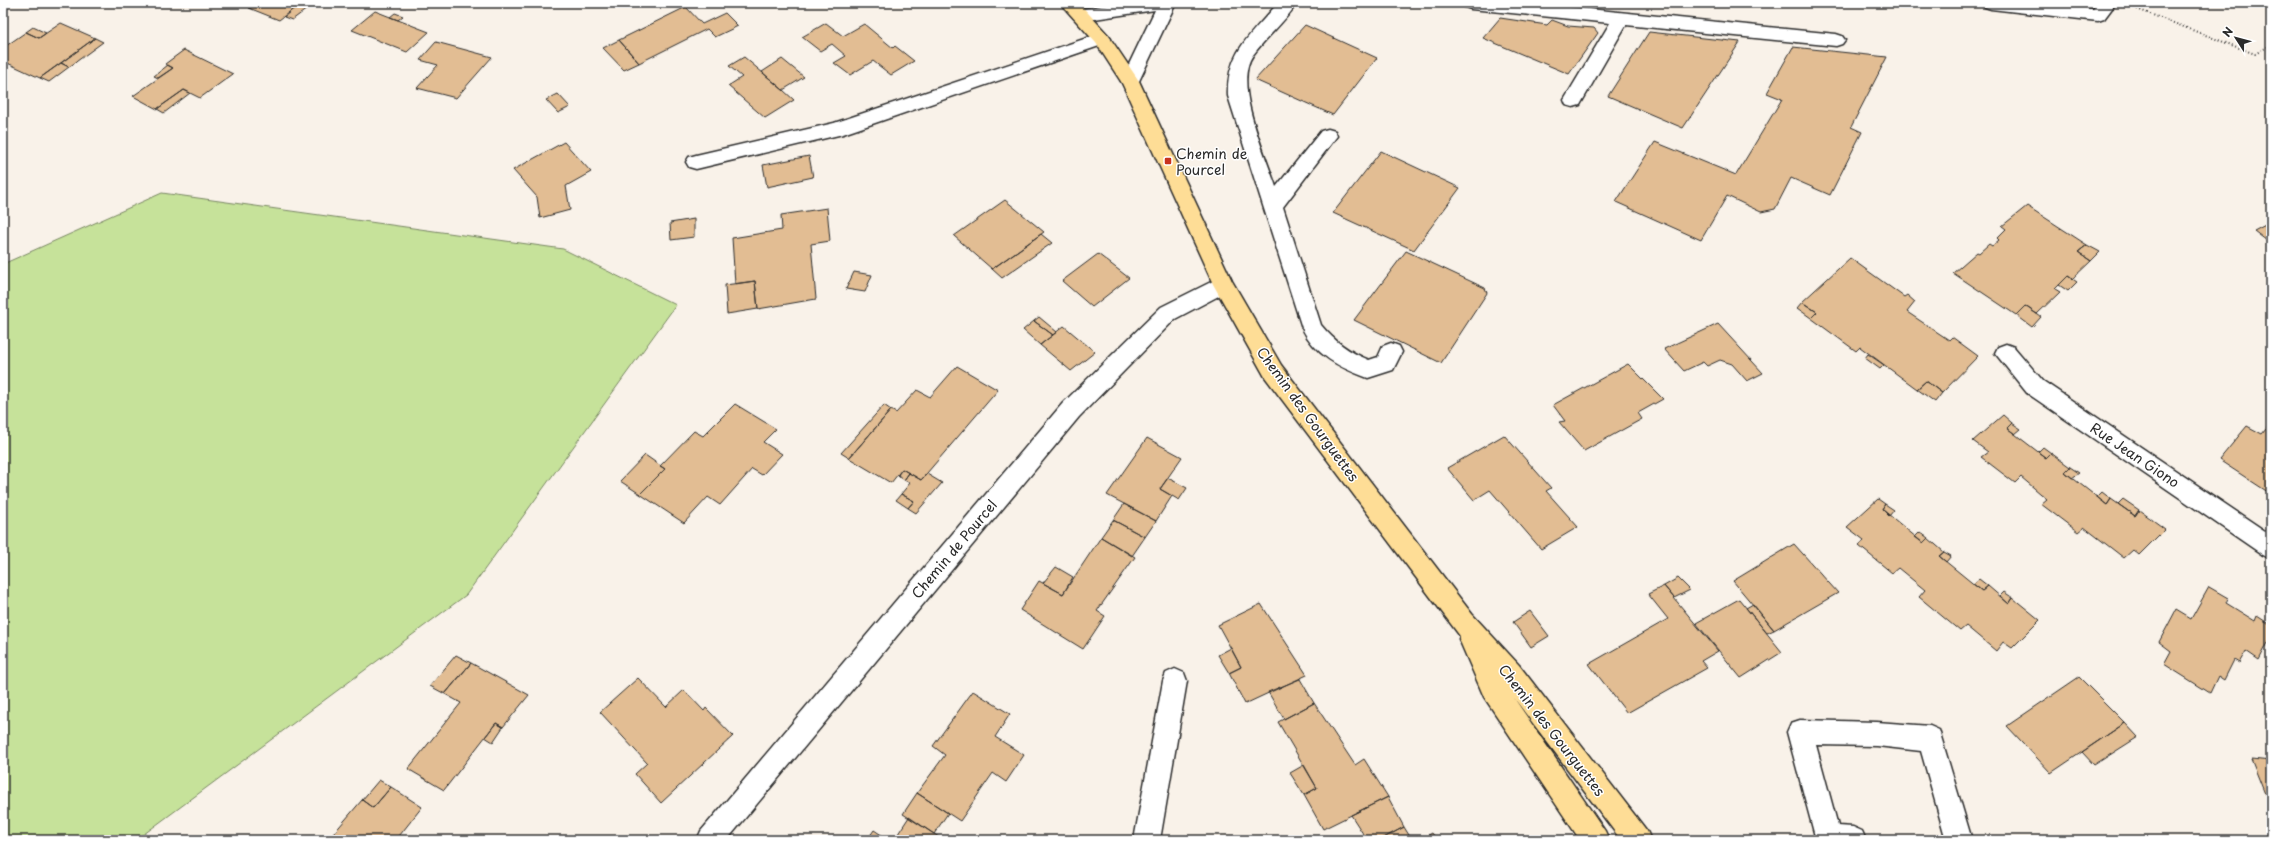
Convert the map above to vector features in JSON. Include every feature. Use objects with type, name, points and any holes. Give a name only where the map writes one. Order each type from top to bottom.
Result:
[{"type":"main road","name":"Chemin des Gourguettes","points":[[1075,9],[1102,39],[1130,81],[1223,284],[1273,371],[1463,622],[1510,673],[1638,840]]},
{"type":"main road","name":"Chemin des Gourguettes","points":[[1463,622],[1493,689],[1596,840]]},
{"type":"street","points":[[1075,9],[1160,3]]},
{"type":"street","points":[[1130,81],[1148,40],[1168,3]]},
{"type":"street","points":[[1288,3],[1244,54],[1236,78],[1237,96],[1312,328],[1326,347],[1345,360],[1368,369],[1384,364],[1391,352]]},
{"type":"street","points":[[1471,3],[1622,17],[1836,40]]},
{"type":"street","points":[[1991,3],[2103,9]]},
{"type":"street","points":[[1573,100],[1622,17]]},
{"type":"street","points":[[696,162],[836,129],[1102,39]]},
{"type":"street","points":[[1272,206],[1328,136]]},
{"type":"street","name":"Chemin de Pourcel","points":[[710,840],[1071,410],[1168,313],[1223,284]]},
{"type":"street","name":"Rue Jean Giono","points":[[2006,353],[2035,387],[2271,548]]},
{"type":"street","points":[[1147,840],[1175,681]]},
{"type":"street","points":[[1853,840],[1828,838],[1800,732],[1876,734],[1930,739],[1959,840]]},
{"type":"path","points":[[2103,9],[2140,8],[2255,54],[2271,45]]},
{"type":"green space","points":[[162,193],[563,249],[676,305],[466,595],[136,840],[3,840],[3,264]]},
{"type":"building","points":[[256,3],[301,3],[279,20],[249,8]]},
{"type":"building","points":[[301,3],[314,3],[307,9],[298,5]]},
{"type":"building","points":[[298,5],[307,9],[292,20],[284,17]]},
{"type":"building","points":[[686,7],[702,24],[725,13],[738,26],[715,37],[707,29],[639,63],[619,40]]},
{"type":"building","points":[[375,11],[429,32],[407,52],[352,30]]},
{"type":"building","points":[[395,13],[403,16],[398,20],[390,17]]},
{"type":"building","points":[[1500,18],[1547,25],[1552,20],[1568,26],[1594,28],[1598,33],[1569,74],[1483,38]]},
{"type":"building","points":[[61,23],[95,38],[40,78],[3,61],[3,48],[26,32],[39,38]]},
{"type":"building","points":[[826,23],[843,36],[864,24],[893,48],[895,46],[914,61],[891,75],[873,61],[850,75],[834,63],[846,56],[832,44],[820,51],[802,37]]},
{"type":"building","points":[[1305,25],[1377,58],[1333,115],[1255,80]]},
{"type":"building","points":[[33,27],[46,33],[39,38],[26,32]]},
{"type":"building","points":[[1649,32],[1740,42],[1683,128],[1608,96]]},
{"type":"building","points":[[95,38],[103,42],[69,67],[61,63]]},
{"type":"building","points":[[619,40],[639,63],[624,70],[603,48]]},
{"type":"building","points":[[436,42],[492,57],[456,98],[417,88],[438,65],[420,60]]},
{"type":"building","points":[[1793,47],[1887,57],[1851,127],[1862,132],[1830,195],[1791,178],[1775,209],[1761,212],[1727,196],[1701,240],[1616,202],[1655,142],[1736,175],[1782,99],[1767,93]]},
{"type":"building","points":[[184,50],[233,74],[200,98],[184,90],[157,109],[133,96],[173,68],[165,64]]},
{"type":"building","points":[[744,57],[794,100],[765,118],[728,86],[742,77],[729,66]]},
{"type":"building","points":[[782,59],[804,77],[783,90],[762,72]]},
{"type":"building","points":[[61,63],[69,67],[49,82],[40,78]]},
{"type":"building","points":[[168,65],[173,68],[158,78],[154,76]]},
{"type":"building","points":[[184,90],[190,93],[164,113],[157,109]]},
{"type":"building","points":[[558,94],[570,107],[558,113],[546,100]]},
{"type":"building","points":[[564,142],[591,172],[566,186],[570,210],[540,218],[537,197],[513,170]]},
{"type":"building","points":[[1381,151],[1460,188],[1414,250],[1333,213]]},
{"type":"building","points":[[809,156],[813,177],[767,187],[763,165]]},
{"type":"building","points":[[1005,200],[1044,232],[992,269],[954,236]]},
{"type":"building","points":[[2027,206],[2087,245],[2078,252],[2091,261],[2072,279],[2068,276],[2055,289],[2060,292],[2037,314],[2025,306],[2016,315],[1953,273],[1977,252],[1979,253],[1989,244],[1992,246],[1999,240],[1997,238],[2006,229],[2002,226]]},
{"type":"building","points":[[827,208],[830,241],[811,244],[816,299],[758,309],[755,281],[735,284],[732,238],[782,230],[781,215]]},
{"type":"building","points":[[694,219],[694,237],[671,240],[670,223]]},
{"type":"building","points":[[2271,222],[2271,244],[2254,231]]},
{"type":"building","points":[[1041,234],[1052,243],[1002,278],[992,269]]},
{"type":"building","points":[[2087,245],[2100,252],[2091,261],[2078,252]]},
{"type":"building","points":[[1406,251],[1485,288],[1487,293],[1441,363],[1354,320]]},
{"type":"building","points":[[1098,254],[1129,278],[1092,307],[1062,281]]},
{"type":"building","points":[[1850,258],[1904,297],[1907,295],[1915,302],[1907,312],[1949,340],[1952,337],[1978,356],[1942,393],[1926,381],[1917,389],[1860,347],[1856,351],[1811,318],[1817,312],[1802,302]]},
{"type":"building","points":[[854,272],[872,275],[865,292],[846,289]]},
{"type":"building","points":[[2068,276],[2077,282],[2068,291],[2059,285]]},
{"type":"building","points":[[755,281],[758,309],[727,314],[725,285]]},
{"type":"building","points":[[1802,302],[1817,312],[1811,318],[1797,308]]},
{"type":"building","points":[[2025,306],[2041,317],[2032,327],[2016,315]]},
{"type":"building","points":[[1039,317],[1057,332],[1053,335],[1034,321]]},
{"type":"building","points":[[1034,321],[1053,335],[1040,345],[1023,330]]},
{"type":"building","points":[[1718,324],[1763,373],[1747,381],[1732,364],[1720,360],[1707,366],[1703,362],[1684,371],[1664,349]]},
{"type":"building","points":[[1064,326],[1095,352],[1071,371],[1040,345]]},
{"type":"building","points":[[1868,354],[1884,365],[1880,369],[1865,358]]},
{"type":"building","points":[[1628,364],[1663,399],[1638,413],[1642,419],[1584,451],[1559,422],[1565,421],[1553,405]]},
{"type":"building","points":[[957,366],[998,390],[921,480],[902,469],[891,483],[849,458],[891,410],[896,413],[917,390],[930,397]]},
{"type":"building","points":[[1926,381],[1942,393],[1935,402],[1917,389]]},
{"type":"building","points":[[735,404],[776,429],[763,442],[782,454],[762,475],[752,469],[720,505],[708,497],[684,523],[640,494],[665,469],[660,466],[694,431],[703,436]]},
{"type":"building","points":[[884,405],[891,410],[849,458],[841,453]]},
{"type":"building","points":[[2003,415],[2012,423],[2007,428],[2046,458],[2051,453],[2070,467],[2065,472],[2107,505],[2111,499],[2135,516],[2139,510],[2165,529],[2139,555],[2133,550],[2124,558],[2084,527],[2078,532],[2041,504],[2047,499],[2021,477],[2015,483],[1981,457],[1988,452],[1973,441]]},
{"type":"building","points":[[2012,423],[2021,429],[2015,434],[2007,428]]},
{"type":"building","points":[[2271,423],[2271,494],[2219,460],[2247,426],[2262,434]]},
{"type":"building","points":[[1504,435],[1551,488],[1546,491],[1578,527],[1541,549],[1490,490],[1474,500],[1447,468]]},
{"type":"building","points":[[1147,438],[1182,457],[1160,489],[1172,496],[1156,521],[1107,495]]},
{"type":"building","points":[[2043,447],[2051,453],[2046,458],[2038,452]]},
{"type":"building","points":[[645,455],[665,469],[640,494],[620,481]]},
{"type":"building","points":[[2070,467],[2079,473],[2072,478],[2065,472]]},
{"type":"building","points":[[902,469],[909,473],[904,480],[898,475]]},
{"type":"building","points":[[909,473],[921,480],[927,474],[942,483],[916,513],[908,508],[914,501],[901,494],[910,483],[904,480]]},
{"type":"building","points":[[1168,478],[1187,488],[1179,500],[1160,489]]},
{"type":"building","points":[[2102,492],[2111,499],[2107,505],[2097,497]]},
{"type":"building","points":[[901,494],[914,501],[908,508],[896,500]]},
{"type":"building","points":[[1878,499],[1885,504],[1882,509],[1923,543],[1928,538],[1944,552],[1939,556],[1982,591],[1988,586],[2009,604],[2013,598],[2040,620],[2012,648],[2003,642],[1996,651],[1966,626],[1960,631],[1919,597],[1925,590],[1898,568],[1892,573],[1859,546],[1864,540],[1847,527]]},
{"type":"building","points":[[2123,499],[2139,510],[2135,516],[2118,504]]},
{"type":"building","points":[[1124,504],[1156,521],[1145,537],[1113,520]]},
{"type":"building","points":[[1885,504],[1894,510],[1889,516],[1882,509]]},
{"type":"building","points":[[1113,520],[1145,537],[1132,556],[1101,537]]},
{"type":"building","points":[[1920,532],[1928,538],[1923,543],[1915,537]]},
{"type":"building","points":[[1101,537],[1135,557],[1097,611],[1105,616],[1083,649],[1020,610],[1039,581],[1063,594]]},
{"type":"building","points":[[1794,544],[1838,593],[1774,630],[1733,581]]},
{"type":"building","points":[[1944,552],[1951,556],[1946,562],[1939,556]]},
{"type":"building","points":[[1056,567],[1073,577],[1063,594],[1043,583]]},
{"type":"building","points":[[1678,578],[1690,590],[1674,598],[1664,586]]},
{"type":"building","points":[[1979,579],[1988,586],[1982,591],[1973,584]]},
{"type":"building","points":[[1664,586],[1718,651],[1701,661],[1707,668],[1627,713],[1589,664],[1668,619],[1648,594]]},
{"type":"building","points":[[2209,587],[2228,598],[2226,603],[2255,621],[2257,616],[2271,625],[2271,637],[2259,660],[2246,651],[2239,663],[2234,660],[2224,680],[2218,676],[2210,693],[2164,664],[2171,651],[2159,642],[2176,610],[2191,619]]},
{"type":"building","points":[[2004,592],[2013,598],[2009,604],[2000,596]]},
{"type":"building","points":[[1739,599],[1782,652],[1741,678],[1696,623]]},
{"type":"building","points":[[1261,604],[1307,675],[1245,704],[1229,673],[1241,667],[1218,625]]},
{"type":"building","points":[[1753,604],[1774,630],[1767,633],[1746,608]]},
{"type":"building","points":[[1530,611],[1549,636],[1531,647],[1513,622]]},
{"type":"building","points":[[1231,648],[1241,667],[1229,673],[1218,655]]},
{"type":"building","points":[[456,655],[471,663],[445,694],[430,686]]},
{"type":"building","points":[[471,663],[529,695],[503,727],[496,723],[444,790],[408,769],[461,703],[445,694]]},
{"type":"building","points":[[2079,677],[2125,723],[2051,773],[2007,726]]},
{"type":"building","points":[[638,678],[666,707],[684,690],[704,711],[706,708],[733,736],[661,803],[635,774],[647,763],[600,712]]},
{"type":"building","points":[[1300,679],[1314,703],[1284,719],[1268,692]]},
{"type":"building","points":[[973,691],[1010,714],[995,737],[1024,755],[1006,782],[993,773],[960,821],[917,793],[945,755],[933,746]]},
{"type":"building","points":[[1314,703],[1355,765],[1364,759],[1388,797],[1323,829],[1304,795],[1317,788],[1278,722]]},
{"type":"building","points":[[496,723],[503,727],[493,742],[485,737]]},
{"type":"building","points":[[2125,723],[2138,737],[2094,765],[2082,752]]},
{"type":"building","points":[[2251,759],[2271,761],[2271,809]]},
{"type":"building","points":[[1304,765],[1317,788],[1304,795],[1290,773]]},
{"type":"building","points":[[379,780],[391,787],[373,808],[362,800]]},
{"type":"building","points":[[391,787],[422,807],[396,840],[328,840],[362,800],[373,808]]},
{"type":"building","points":[[917,793],[948,813],[934,834],[903,814]]},
{"type":"building","points":[[1388,797],[1404,827],[1380,840],[1367,840],[1351,815]]},
{"type":"building","points":[[909,817],[934,834],[944,840],[894,840]]},
{"type":"building","points":[[1404,827],[1412,840],[1380,840]]},
{"type":"building","points":[[874,830],[889,840],[867,840]]},
{"type":"building","points":[[1432,833],[1437,840],[1420,840]]},
{"type":"place","name":"Chemin de Pourcel","points":[[1168,161]]}]
